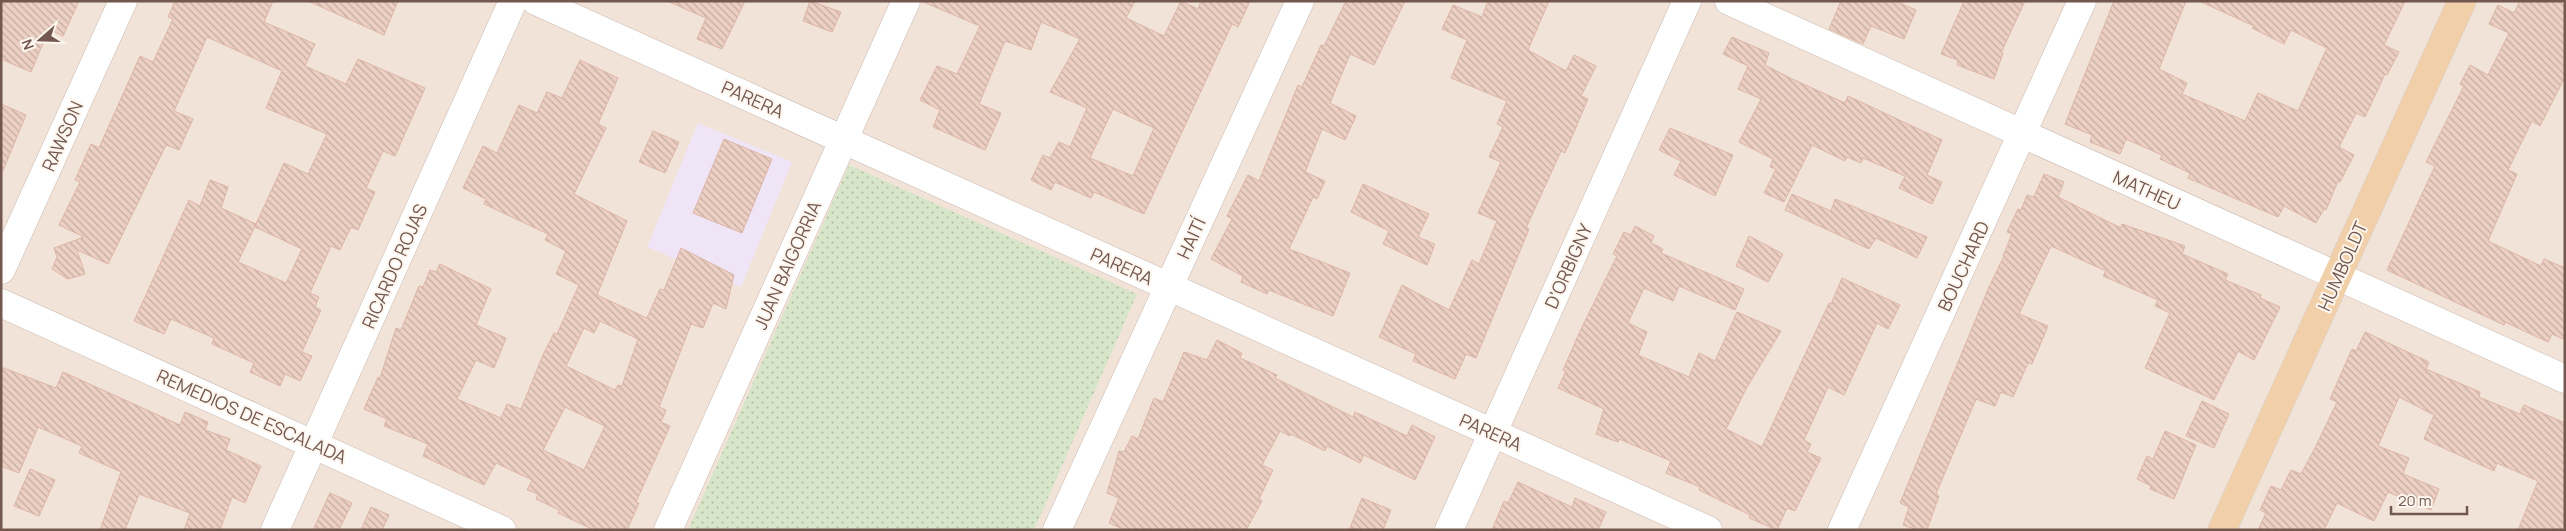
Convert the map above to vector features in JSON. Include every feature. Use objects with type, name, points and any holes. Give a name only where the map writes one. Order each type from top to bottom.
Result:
[{"type":"main road","name":"HUMBOLDT","points":[[2222,530],[2462,1]]},
{"type":"street","name":"RAWSON","points":[[1,270],[123,1]]},
{"type":"street","name":"RICARDO ROJAS","points":[[275,530],[514,1]]},
{"type":"street","name":"PARERA","points":[[536,1],[1708,530]]},
{"type":"street","name":"JUAN BAIGORRIA","points":[[668,530],[906,1]]},
{"type":"street","name":"HAITÍ","points":[[1057,530],[1300,1]]},
{"type":"street","name":"D'ORBIGNY","points":[[1449,530],[1687,1]]},
{"type":"street","name":"MATHEU","points":[[1729,1],[2565,379]]},
{"type":"street","name":"BOUCHARD","points":[[1842,530],[2082,1]]},
{"type":"street","name":"REMEDIOS DE ESCALADA","points":[[1,303],[502,530]]},
{"type":"shaded area","points":[[1,1],[2565,1],[2565,530],[1,530]]},
{"type":"shaded area","points":[[698,123],[792,162],[741,287],[647,247]]},
{"type":"green space","points":[[849,165],[1137,294],[1034,530],[688,530]]},
{"type":"building","points":[[1,1],[79,1],[63,36],[49,29],[31,72],[1,59]]},
{"type":"building","points":[[175,1],[273,1],[264,22],[315,44],[305,66],[346,84],[358,59],[425,88],[395,156],[383,151],[366,188],[375,192],[358,230],[351,227],[340,250],[331,246],[310,293],[319,297],[315,307],[321,310],[302,352],[312,356],[300,381],[285,374],[280,386],[250,372],[254,363],[212,344],[214,338],[171,319],[164,334],[134,321],[189,200],[200,206],[210,180],[228,187],[221,208],[256,224],[284,163],[308,174],[327,134],[266,108],[282,71],[207,37],[174,111],[193,119],[179,150],[166,145],[108,264],[77,250],[85,274],[68,279],[52,269],[57,257],[54,248],[84,237],[59,225],[80,182],[75,180],[91,144],[99,148],[140,56],[153,62],[173,19],[168,17]],"holes":[[[256,224],[255,227],[302,249],[286,283],[238,262]]]},
{"type":"building","points":[[308,1],[398,1],[384,35]]},
{"type":"building","points":[[667,1],[745,1],[722,49],[697,39],[706,18]]},
{"type":"building","points":[[810,1],[841,12],[832,32],[803,21]]},
{"type":"building","points":[[921,1],[1135,1],[1126,18],[1164,36],[1181,1],[1198,9],[1201,1],[1250,1],[1238,27],[1232,24],[1144,214],[1094,192],[1091,198],[1055,182],[1051,190],[1031,180],[1043,155],[1050,158],[1059,142],[1070,147],[1087,108],[1050,92],[1080,39],[1041,22],[1031,50],[1005,41],[979,104],[1001,113],[985,150],[933,127],[940,110],[920,100],[937,66],[957,74],[980,26]],"holes":[[[1113,109],[1154,128],[1133,176],[1090,158]]]},
{"type":"building","points":[[1346,1],[1405,1],[1374,65],[1350,54],[1330,103],[1356,116],[1345,140],[1322,129],[1305,172],[1325,181],[1317,199],[1313,197],[1289,249],[1350,273],[1333,316],[1269,290],[1267,294],[1241,282],[1243,276],[1211,259],[1232,219],[1227,216],[1248,175],[1259,181],[1298,85],[1302,87],[1321,45],[1324,46]]},
{"type":"building","points":[[1488,1],[1549,1],[1528,50],[1566,71],[1574,55],[1596,66],[1581,96],[1588,99],[1565,153],[1561,151],[1526,228],[1529,229],[1476,358],[1466,354],[1455,379],[1413,361],[1416,354],[1379,337],[1402,285],[1449,310],[1472,260],[1479,264],[1497,221],[1478,213],[1501,162],[1489,157],[1503,127],[1497,124],[1507,101],[1451,78],[1467,40],[1442,29],[1453,5],[1482,17]]},
{"type":"building","points":[[1841,1],[1895,1],[1916,10],[1904,39],[1871,26],[1863,44],[1829,29]]},
{"type":"building","points":[[1964,1],[2025,1],[2001,53],[2003,53],[1994,79],[1957,65],[1958,60],[1941,54]]},
{"type":"building","points":[[2114,1],[2186,1],[2159,69],[2187,83],[2182,94],[2245,121],[2258,93],[2298,111],[2327,48],[2291,30],[2284,44],[2252,28],[2254,26],[2199,1],[2405,1],[2384,45],[2399,52],[2387,75],[2385,74],[2365,117],[2356,113],[2339,147],[2354,155],[2340,182],[2338,181],[2326,210],[2324,209],[2316,223],[2284,206],[2278,217],[2188,178],[2190,173],[2160,159],[2162,155],[2126,139],[2120,154],[2090,142],[2092,135],[2065,124]]},
{"type":"building","points":[[2520,1],[2565,1],[2565,77],[2540,126],[2532,121],[2508,170],[2517,174],[2488,241],[2541,266],[2544,259],[2565,268],[2565,340],[2552,334],[2548,342],[2505,322],[2504,325],[2387,270],[2435,166],[2426,162],[2464,86],[2460,84],[2470,65],[2488,75],[2509,33],[2489,24],[2498,5],[2514,13]]},
{"type":"building","points":[[1732,37],[1769,53],[1765,65],[1788,77],[1845,103],[1848,96],[1942,140],[1927,175],[1942,182],[1932,204],[1899,188],[1905,176],[1863,158],[1861,163],[1847,157],[1845,161],[1812,145],[1784,202],[1764,193],[1776,169],[1770,167],[1773,159],[1739,142],[1761,99],[1738,89],[1748,66],[1723,54]]},
{"type":"building","points":[[580,60],[618,78],[598,124],[606,128],[574,194],[627,221],[597,295],[647,318],[660,289],[664,290],[681,248],[734,275],[726,309],[713,303],[703,328],[691,324],[659,407],[666,410],[661,422],[670,426],[636,502],[639,503],[627,530],[594,530],[558,513],[559,510],[536,499],[538,494],[527,490],[532,480],[496,463],[484,485],[423,456],[428,444],[384,426],[387,419],[364,409],[378,377],[380,378],[396,328],[401,330],[419,286],[423,287],[430,270],[436,272],[440,264],[491,289],[476,325],[506,338],[494,368],[476,360],[457,399],[501,418],[507,404],[521,409],[543,355],[554,333],[557,334],[579,285],[556,274],[566,251],[545,240],[548,234],[484,204],[486,199],[463,188],[483,146],[497,153],[519,105],[537,113],[547,92],[562,98]],"holes":[[[600,321],[638,339],[622,386],[618,385],[615,390],[566,366],[584,328],[594,333]],[[565,407],[605,426],[584,470],[543,450]]]},
{"type":"building","points":[[1,104],[26,115],[2,173],[1,173]]},
{"type":"building","points":[[1670,128],[1733,155],[1715,196],[1674,175],[1681,161],[1659,150]]},
{"type":"building","points":[[653,131],[679,142],[665,173],[639,162]]},
{"type":"building","points":[[724,139],[772,159],[742,233],[693,213]]},
{"type":"building","points":[[2044,174],[2064,182],[2058,197],[2121,228],[2122,224],[2185,246],[2182,254],[2228,274],[2225,280],[2261,295],[2260,298],[2280,307],[2254,360],[2238,351],[2214,400],[2145,368],[2170,313],[2155,306],[2158,300],[2103,276],[2106,271],[2051,246],[2019,314],[2048,326],[2032,364],[2028,363],[2013,397],[2001,392],[1995,406],[1976,399],[1936,494],[1939,496],[1927,530],[1917,530],[1903,525],[1909,507],[1900,503],[1989,287],[2004,256],[2012,234],[2007,232],[2018,209],[2021,210],[2027,195],[2034,197]]},
{"type":"building","points":[[1363,184],[1429,214],[1418,237],[1435,244],[1427,265],[1383,244],[1389,231],[1351,212]]},
{"type":"building","points":[[1792,194],[1831,211],[1835,199],[1927,237],[1917,258],[1876,238],[1869,249],[1785,210]]},
{"type":"building","points":[[1635,226],[1654,236],[1651,243],[1663,249],[1661,253],[1744,289],[1735,310],[1679,286],[1673,301],[1644,288],[1628,323],[1647,332],[1638,355],[1689,377],[1699,353],[1715,361],[1737,312],[1781,331],[1746,389],[1726,429],[1762,447],[1842,278],[1900,305],[1888,329],[1877,323],[1844,395],[1828,387],[1804,440],[1811,444],[1807,452],[1821,458],[1795,511],[1787,508],[1777,530],[1749,518],[1750,515],[1699,490],[1700,487],[1666,473],[1671,461],[1619,439],[1618,442],[1596,434],[1604,409],[1558,388],[1566,371],[1563,370],[1580,331],[1617,256],[1613,254],[1624,232],[1631,235]]},
{"type":"building","points":[[1749,236],[1783,254],[1768,282],[1736,266]]},
{"type":"building","points":[[2365,332],[2429,362],[2426,369],[2480,392],[2479,397],[2520,414],[2524,405],[2565,423],[2565,530],[2518,530],[2538,481],[2497,463],[2494,471],[2424,439],[2434,415],[2399,397],[2378,446],[2409,458],[2403,474],[2439,489],[2431,510],[2388,492],[2374,521],[2337,503],[2324,530],[2258,530],[2266,513],[2260,510],[2271,486],[2281,490],[2291,470],[2301,474],[2337,402],[2330,399],[2352,349],[2356,351]]},
{"type":"building","points":[[1217,340],[1242,353],[1240,358],[1277,375],[1275,378],[1353,417],[1355,412],[1407,436],[1412,425],[1435,437],[1415,480],[1364,455],[1360,463],[1327,446],[1325,451],[1291,434],[1290,436],[1280,431],[1262,465],[1273,470],[1259,499],[1262,501],[1246,530],[1125,530],[1109,523],[1119,498],[1107,493],[1119,451],[1124,452],[1132,436],[1138,439],[1154,398],[1163,402],[1184,352],[1207,360]]},
{"type":"building","points":[[1,367],[56,388],[63,372],[180,425],[185,412],[208,422],[205,430],[230,439],[226,450],[261,466],[245,503],[232,497],[220,530],[184,530],[190,513],[139,494],[125,530],[100,530],[121,472],[79,453],[82,446],[38,427],[19,473],[1,466]]},
{"type":"building","points":[[2202,401],[2229,414],[2214,448],[2186,436]]},
{"type":"building","points":[[2165,431],[2196,445],[2174,499],[2150,489],[2151,486],[2137,479],[2147,456],[2153,459]]},
{"type":"building","points":[[30,469],[55,480],[39,516],[14,506]]},
{"type":"building","points":[[1518,482],[1572,507],[1575,498],[1606,512],[1598,530],[1492,530],[1504,501],[1508,503]]},
{"type":"building","points":[[330,493],[352,503],[339,530],[313,530]]},
{"type":"building","points":[[1362,498],[1391,510],[1383,530],[1349,530]]},
{"type":"building","points":[[371,507],[389,515],[382,530],[361,530]]}]
